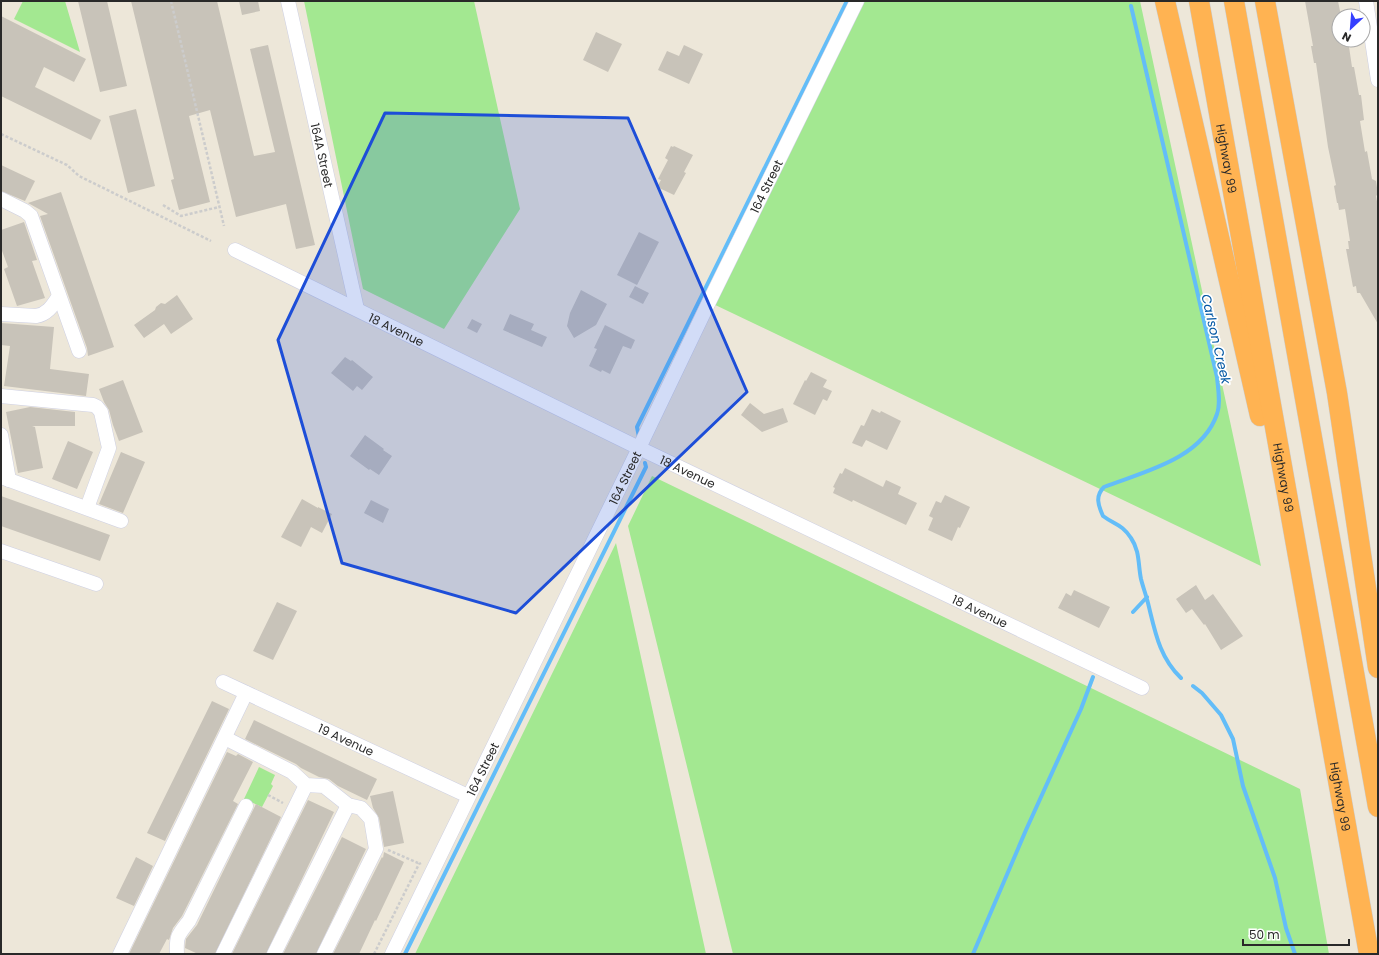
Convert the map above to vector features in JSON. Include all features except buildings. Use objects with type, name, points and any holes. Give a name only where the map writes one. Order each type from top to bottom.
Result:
[{"type":"highway","points":[[1165,1],[1317,667]]},
{"type":"highway","name":"Highway 99","points":[[1198,1],[1369,954]]},
{"type":"highway","points":[[1234,1],[1378,806]]},
{"type":"highway","points":[[1265,1],[1337,393],[1378,668]]},
{"type":"street","name":"164A Street","points":[[288,1],[356,309]]},
{"type":"street","name":"164 Street","points":[[392,954],[857,1]]},
{"type":"street","points":[[1366,1],[1378,80]]},
{"type":"street","points":[[1,200],[25,211],[31,216],[79,352]]},
{"type":"street","name":"18 Avenue","points":[[235,250],[639,448],[1142,688]]},
{"type":"street","points":[[1,314],[41,315],[49,310],[59,296]]},
{"type":"street","points":[[1,396],[92,405],[97,407],[101,412],[109,448],[87,508]]},
{"type":"street","points":[[1,435],[5,478],[121,521]]},
{"type":"street","points":[[1,551],[96,584]]},
{"type":"street","name":"19 Avenue","points":[[223,682],[468,796]]},
{"type":"street","points":[[120,954],[246,693]]},
{"type":"street","points":[[225,738],[292,772],[306,785],[324,786],[348,805],[360,808],[371,819],[376,849],[324,954]]},
{"type":"street","points":[[223,954],[306,785]]},
{"type":"street","points":[[274,954],[348,805]]},
{"type":"street","points":[[177,954],[176,940],[189,921],[246,806]]},
{"type":"path","points":[[171,1],[224,226]]},
{"type":"path","points":[[1,134],[67,165],[79,176],[211,241]]},
{"type":"path","points":[[163,205],[181,216],[219,207]]},
{"type":"path","points":[[376,849],[390,850],[418,864]]},
{"type":"highlighted area","points":[[385,113],[628,118],[747,392],[516,613],[342,563],[278,340]]},
{"type":"green space","points":[[23,1],[65,1],[80,52],[14,19]]},
{"type":"green space","points":[[304,1],[474,1],[520,209],[444,329],[363,289]]},
{"type":"green space","points":[[865,1],[1140,1],[1261,566],[709,302]]},
{"type":"green space","points":[[652,476],[1300,789],[1329,954],[733,954],[628,526]]},
{"type":"green space","points":[[616,543],[706,954],[415,954]]},
{"type":"green space","points":[[259,767],[275,775],[271,784],[273,786],[262,807],[244,799]]},
{"type":"waterway","points":[[639,437],[637,427],[847,1]]},
{"type":"waterway","name":"Carlson Creek","points":[[1131,6],[1217,377],[1219,405],[1217,414],[1209,429],[1198,442],[1185,453],[1170,462],[1104,487],[1099,494],[1098,501],[1103,516],[1125,530],[1134,543],[1141,579],[1159,643],[1168,661],[1181,678]]},
{"type":"waterway","points":[[405,954],[646,467],[645,463]]},
{"type":"waterway","points":[[1133,612],[1147,597]]},
{"type":"waterway","points":[[973,954],[1026,830],[1081,709],[1093,677]]},
{"type":"waterway","points":[[1193,686],[1202,693],[1221,715],[1233,739],[1243,786],[1275,878],[1286,928],[1295,954]]}]
